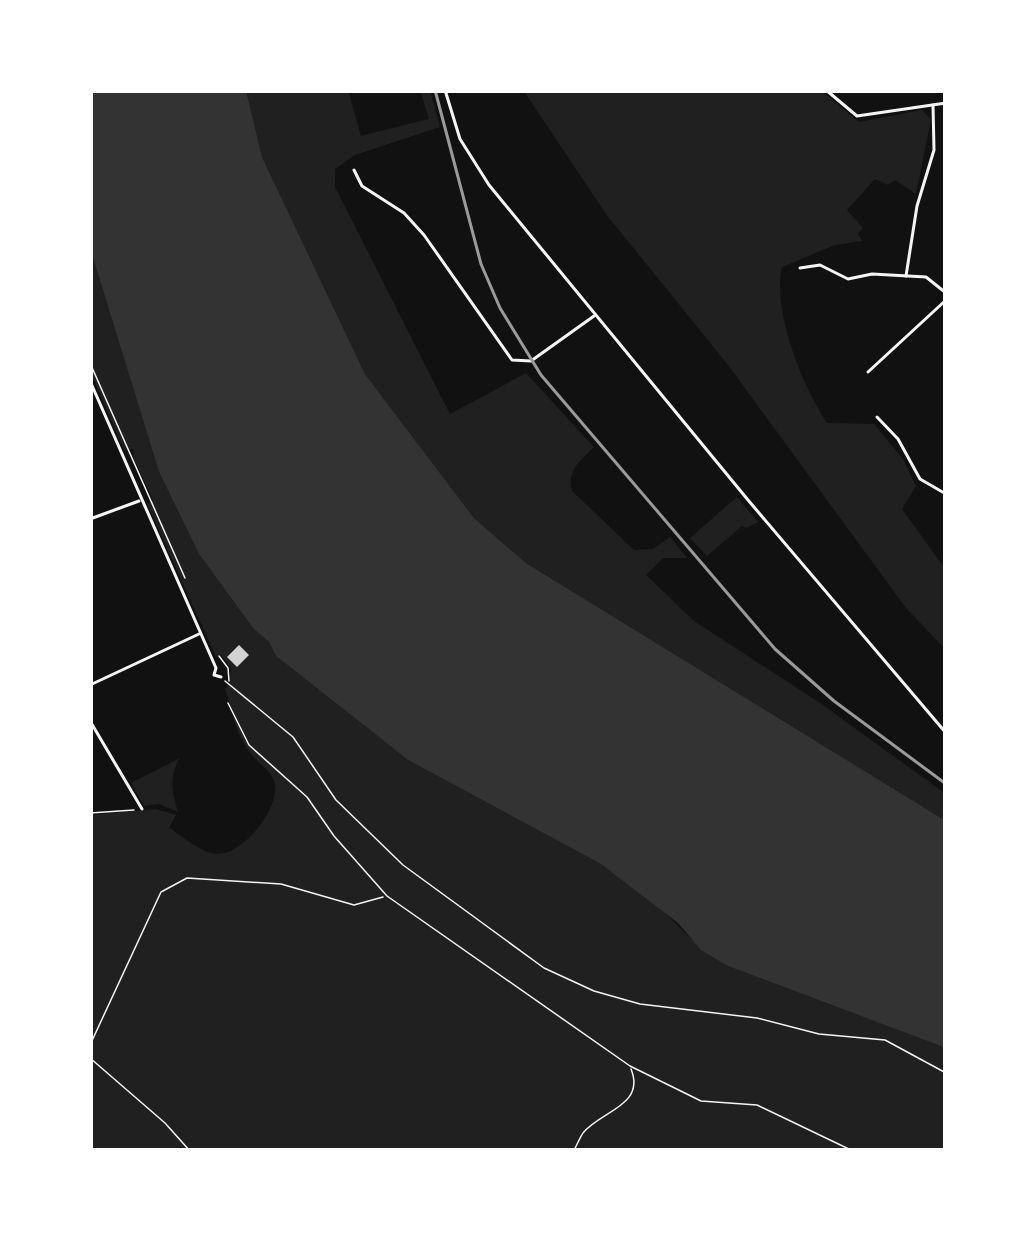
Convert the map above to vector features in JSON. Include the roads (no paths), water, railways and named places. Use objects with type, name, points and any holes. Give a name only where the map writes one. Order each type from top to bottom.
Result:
[{"type":"street","points":[[445,90],[460,139],[481,174],[946,733]]},
{"type":"street","points":[[826,90],[857,116],[946,103]]},
{"type":"street","points":[[905,276],[917,206],[934,150],[933,105]]},
{"type":"street","points":[[934,150],[946,154]]},
{"type":"street","points":[[354,170],[362,186],[404,213],[424,235],[512,360],[531,361],[596,315]]},
{"type":"street","points":[[800,268],[820,265],[848,278],[872,274],[930,278],[946,297],[868,372]]},
{"type":"street","points":[[90,380],[216,668]]},
{"type":"street","points":[[878,417],[898,439],[920,479],[946,494]]},
{"type":"street","points":[[90,520],[142,500]]},
{"type":"street","points":[[90,685],[201,633]]},
{"type":"street","points":[[90,721],[142,809]]},
{"type":"railway","points":[[435,90],[481,264],[500,308],[541,375],[775,649],[834,701],[946,784]]}]
